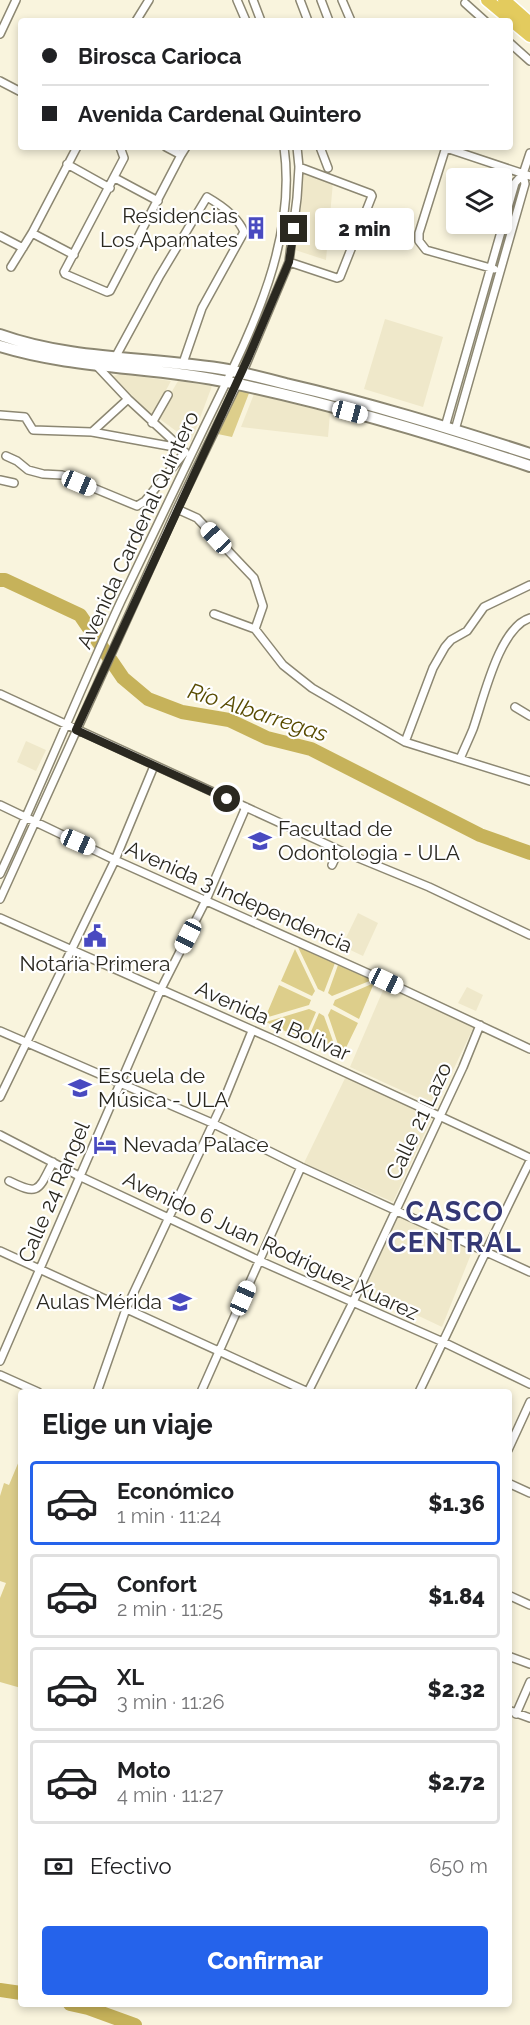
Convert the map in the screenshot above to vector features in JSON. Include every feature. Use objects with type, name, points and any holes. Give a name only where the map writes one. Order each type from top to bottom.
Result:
[{"type":"highway","points":[[487,0],[508,18]]},
{"type":"highway","points":[[504,0],[517,6],[530,23]]},
{"type":"highway","points":[[513,22],[530,36]]},
{"type":"street","points":[[0,34],[16,0]]},
{"type":"street","points":[[138,18],[149,0]]},
{"type":"street","points":[[237,0],[245,18]]},
{"type":"street","points":[[253,0],[260,18]]},
{"type":"street","points":[[300,0],[307,18]]},
{"type":"street","points":[[321,0],[328,18]]},
{"type":"street","points":[[342,0],[350,18]]},
{"type":"street","points":[[465,3],[481,18]]},
{"type":"street","points":[[513,46],[530,61]]},
{"type":"street","points":[[0,81],[18,90]]},
{"type":"street","points":[[11,267],[32,233],[75,150]]},
{"type":"street","points":[[121,150],[124,158],[115,178],[64,272],[107,292],[110,291],[184,150]]},
{"type":"street","points":[[172,150],[181,155]]},
{"type":"street","name":"Avenida Cardenal Quintero","points":[[0,874],[79,692],[154,531],[185,452],[234,377],[276,261],[286,197],[284,150]]},
{"type":"street","name":"Avenida Cardenal Quintero","points":[[0,899],[166,535],[234,377],[289,262],[299,166],[297,150]]},
{"type":"street","points":[[321,150],[328,168]]},
{"type":"street","points":[[445,150],[419,233],[419,241],[426,250],[500,271]]},
{"type":"street","points":[[452,150],[526,175]]},
{"type":"street","points":[[450,428],[500,271],[525,184],[530,153]]},
{"type":"street","points":[[68,164],[110,188]]},
{"type":"street","points":[[289,262],[337,278],[340,277],[372,196],[299,166]]},
{"type":"street","points":[[450,428],[490,268],[515,183],[526,175]]},
{"type":"street","points":[[115,178],[158,201]]},
{"type":"street","points":[[116,357],[206,197],[227,211],[244,232],[202,308],[183,363]]},
{"type":"street","points":[[32,233],[74,255]]},
{"type":"street","points":[[0,236],[23,248]]},
{"type":"street","points":[[0,335],[21,343],[69,352],[183,363],[435,435],[530,466]]},
{"type":"street","points":[[0,345],[24,353],[96,364],[234,377],[356,400],[530,454]]},
{"type":"street","points":[[96,364],[152,423],[185,452]]},
{"type":"street","points":[[152,423],[168,395]]},
{"type":"street","points":[[92,432],[128,399]]},
{"type":"street","points":[[0,415],[26,417],[33,430],[92,432],[185,452]]},
{"type":"street","points":[[6,456],[28,470],[42,474],[62,475],[138,506],[145,501],[185,452]]},
{"type":"street","points":[[0,480],[14,483]]},
{"type":"street","points":[[177,509],[197,518],[254,578],[263,606],[255,629]]},
{"type":"street","points":[[405,742],[433,668],[445,647],[451,640],[467,631],[484,607],[530,585]]},
{"type":"street","points":[[214,614],[255,629],[284,665],[312,688],[405,742],[530,781]]},
{"type":"street","points":[[460,759],[498,659],[513,629],[521,621],[530,618]]},
{"type":"street","points":[[0,694],[339,850],[429,887],[530,935]]},
{"type":"street","points":[[516,707],[530,716]]},
{"type":"street","points":[[0,1097],[114,860],[154,766]]},
{"type":"street","name":"Avenida 3 Independencia","points":[[0,805],[114,860],[530,1049]]},
{"type":"street","name":"Calle 24 Rangel","points":[[0,1361],[161,989],[206,900],[246,807]]},
{"type":"street","points":[[332,865],[339,850]]},
{"type":"street","name":"Avenida 4 Bolivar","points":[[0,918],[439,1115],[530,1160]]},
{"type":"street","name":"Calle 21 Lazo","points":[[310,1389],[353,1302],[480,1025]]},
{"type":"street","points":[[0,1031],[212,1123],[301,1167],[530,1272]]},
{"type":"street","points":[[98,1389],[126,1309],[224,1100],[252,1031]]},
{"type":"street","name":"Avenido 6 Juan Rodriguez Xuarez","points":[[0,1135],[80,1176],[260,1261],[443,1342],[530,1384]]},
{"type":"street","points":[[420,1389],[530,1160]]},
{"type":"street","points":[[9,1181],[33,1190],[39,1186],[53,1162]]},
{"type":"street","points":[[202,1389],[301,1167]]},
{"type":"street","points":[[0,1251],[301,1389]]},
{"type":"street","points":[[0,1375],[31,1389]]},
{"type":"street","points":[[512,1441],[530,1402]]},
{"type":"street","points":[[512,1485],[530,1492]]},
{"type":"street","points":[[512,1597],[530,1605]]},
{"type":"street","points":[[512,1657],[530,1664]]},
{"type":"street","points":[[516,1714],[530,1682]]},
{"type":"street","points":[[512,1712],[530,1718]]},
{"type":"shaded area","points":[[298,173],[333,182],[326,260],[292,249]]},
{"type":"shaded area","points":[[385,319],[443,337],[423,407],[364,389]]},
{"type":"shaded area","points":[[123,374],[171,381],[152,416],[113,376]]},
{"type":"shaded area","points":[[178,381],[212,386],[191,442],[157,417]]},
{"type":"shaded area","points":[[237,385],[251,388],[232,437],[213,433]]},
{"type":"shaded area","points":[[254,394],[330,413],[328,437],[241,427]]},
{"type":"shaded area","points":[[26,741],[46,750],[36,771],[17,762]]},
{"type":"shaded area","points":[[358,913],[378,923],[363,956],[342,946]]},
{"type":"shaded area","points":[[298,947],[335,963],[324,992],[318,989]]},
{"type":"shaded area","points":[[295,949],[315,991],[312,996],[281,981]]},
{"type":"shaded area","points":[[338,965],[372,980],[332,996],[328,993]]},
{"type":"shaded area","points":[[387,981],[476,1022],[436,1106],[350,1067]]},
{"type":"shaded area","points":[[374,983],[359,1019],[333,1005],[335,1000]]},
{"type":"shaded area","points":[[279,985],[311,1000],[309,1005],[265,1018]]},
{"type":"shaded area","points":[[467,987],[483,995],[476,1011],[458,1003]]},
{"type":"shaded area","points":[[309,1009],[316,1012],[304,1040],[266,1022]]},
{"type":"shaded area","points":[[331,1009],[358,1023],[342,1056],[328,1015]]},
{"type":"shaded area","points":[[319,1013],[324,1016],[338,1055],[307,1041]]},
{"type":"shaded area","points":[[349,1070],[436,1109],[393,1202],[304,1163]]},
{"type":"shaded area","points":[[399,1214],[473,1249],[442,1327],[364,1290]]},
{"type":"shaded area","points":[[18,1463],[18,1687],[0,1682],[0,1598],[6,1583],[0,1581],[0,1496],[4,1483],[9,1485]]},
{"type":"waterway","name":"Río Albarregas","points":[[0,580],[5,580],[80,615],[123,678],[148,699],[182,712],[229,720],[267,738],[311,749],[480,835],[530,853]]},
{"type":"waterway","points":[[0,1990],[18,1993]]},
{"type":"waterway","points":[[84,2007],[135,2025]]},
{"type":"place","name":"Residencias Los Apamates","points":[[256,228]]},
{"type":"place","name":"Facultad de Odontologia - ULA","points":[[260,841]]},
{"type":"place","name":"Notaria Primera","points":[[95,936]]},
{"type":"place","name":"Escuela de Música - ULA","points":[[80,1088]]},
{"type":"place","name":"Nevada Palace","points":[[105,1145]]},
{"type":"place","name":"Aulas Mérida","points":[[180,1302]]},
{"type":"district","name":"CASCO CENTRAL","points":[[455,1228]]},
{"type":"route","points":[[227,799],[76,730],[249,356],[289,262],[294,229]]}]
